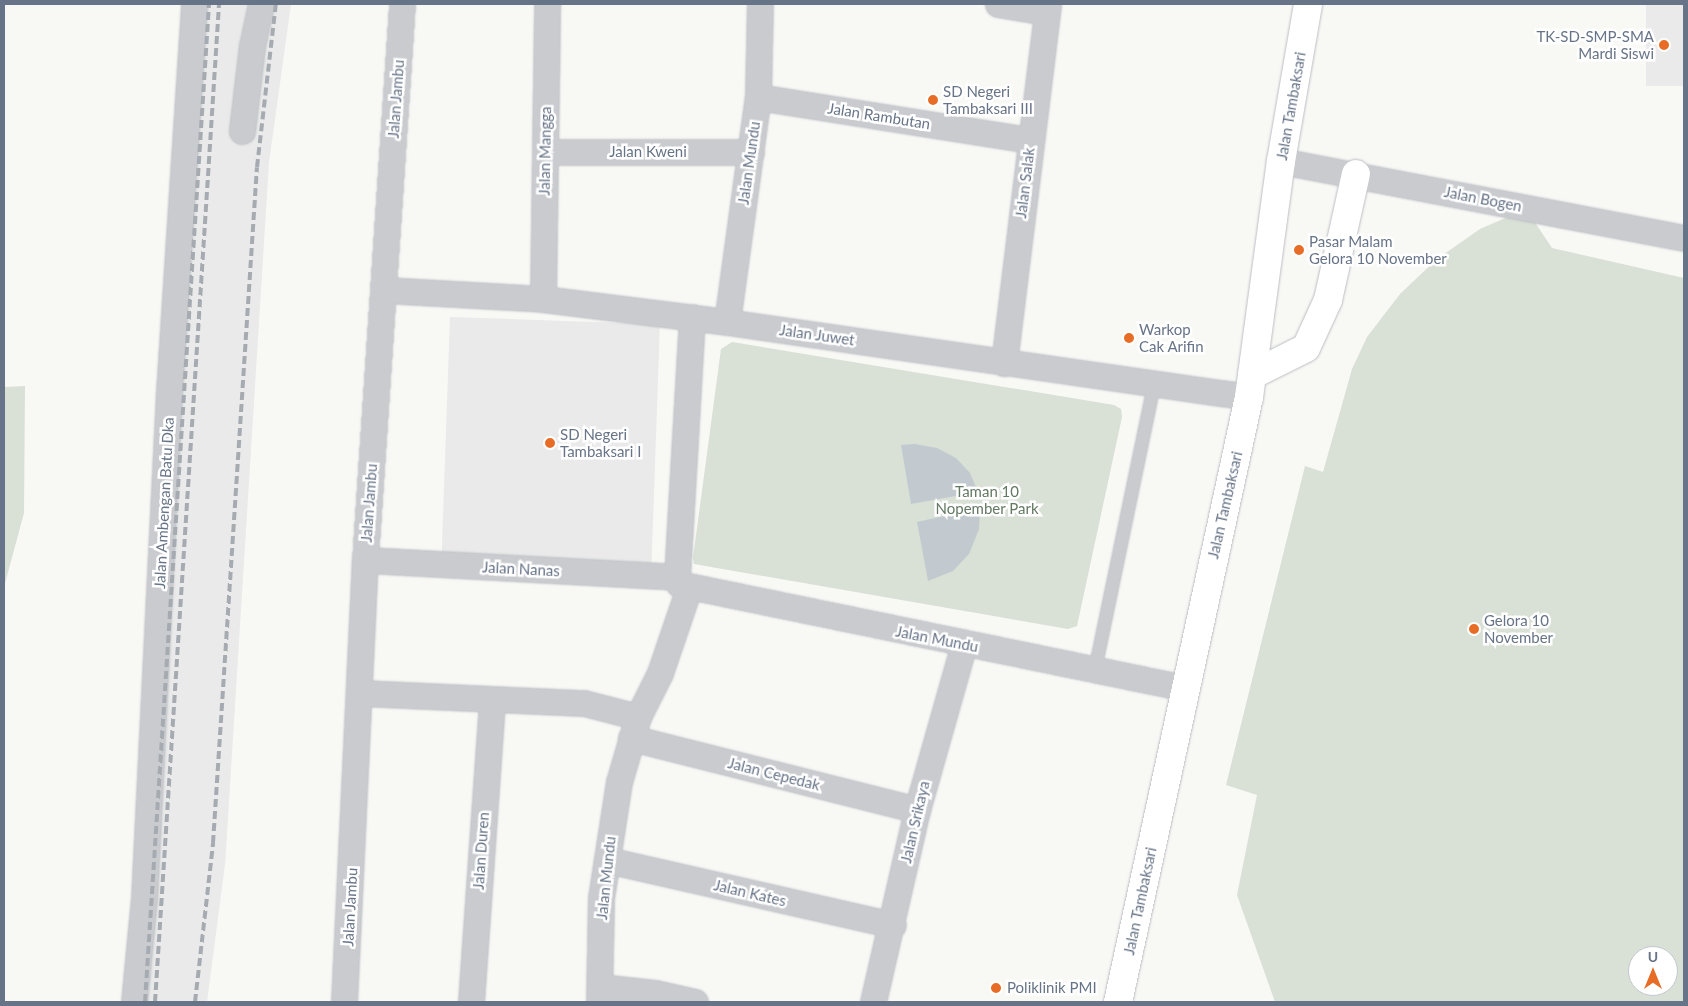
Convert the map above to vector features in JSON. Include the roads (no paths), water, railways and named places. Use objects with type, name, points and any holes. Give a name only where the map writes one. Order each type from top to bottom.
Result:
[{"type":"main road","name":"Jalan Tambaksari","points":[[1118,1002],[1250,386],[1281,161],[1308,4]]},
{"type":"main road","points":[[1250,386],[1306,348],[1328,300],[1356,174]]},
{"type":"street","name":"Jalan Ambengan Batu Dka","points":[[134,1002],[144,899],[169,392],[194,4]]},
{"type":"street","points":[[242,131],[252,46],[261,4]]},
{"type":"street","name":"Jalan Jambu","points":[[344,1002],[361,693],[365,560],[402,4]]},
{"type":"street","name":"Jalan Mangga","points":[[543,299],[547,4]]},
{"type":"street","name":"Jalan Mundu","points":[[727,322],[758,97],[760,4]]},
{"type":"street","points":[[998,4],[1047,8]]},
{"type":"street","name":"Jalan Salak","points":[[1004,363],[1047,8]]},
{"type":"street","name":"Jalan Rambutan","points":[[758,97],[1030,140]]},
{"type":"street","name":"Jalan Kweni","points":[[545,152],[751,152]]},
{"type":"street","name":"Jalan Bogen","points":[[1281,161],[1684,238]]},
{"type":"street","points":[[1660,233],[1684,222]]},
{"type":"street","name":"Jalan Juwet","points":[[384,290],[543,299],[692,317],[1154,386],[1250,386]]},
{"type":"street","name":"Jalan Mundu","points":[[599,995],[601,898],[619,782],[634,728],[660,673],[683,583],[692,317]]},
{"type":"street","name":"Jalan Nanas","points":[[365,560],[683,583]]},
{"type":"street","name":"Jalan Mundu","points":[[683,583],[964,644],[1185,688]]},
{"type":"street","name":"Jalan Srikaya","points":[[872,1002],[892,925],[917,810],[964,644]]},
{"type":"street","name":"Jalan Cepedak","points":[[361,693],[584,703],[634,728],[917,810]]},
{"type":"street","name":"Jalan Duren","points":[[472,1002],[492,700]]},
{"type":"street","name":"Jalan Kates","points":[[607,860],[892,925]]},
{"type":"street","points":[[599,995],[655,993],[695,1002]]},
{"type":"lane","points":[[1096,670],[1154,386]]},
{"type":"railway","points":[[145,1002],[209,4]]},
{"type":"railway","points":[[155,1002],[219,4]]},
{"type":"railway","points":[[195,1002],[213,843],[257,167],[276,4]]},
{"type":"place","name":"TK-SD-SMP-SMA Mardi Siswi","points":[[1664,45]]},
{"type":"place","name":"SD Negeri Tambaksari III","points":[[933,100]]},
{"type":"place","name":"Pasar Malam Gelora 10 November","points":[[1299,250]]},
{"type":"place","name":"Warkop Cak Arifin","points":[[1129,338]]},
{"type":"place","name":"SD Negeri Tambaksari I","points":[[550,443]]},
{"type":"place","name":"Gelora 10 November","points":[[1474,629]]},
{"type":"place","name":"Poliklinik PMI","points":[[996,988]]},
{"type":"park label","name":"Taman 10 Nopember Park","points":[[987,500]]}]
